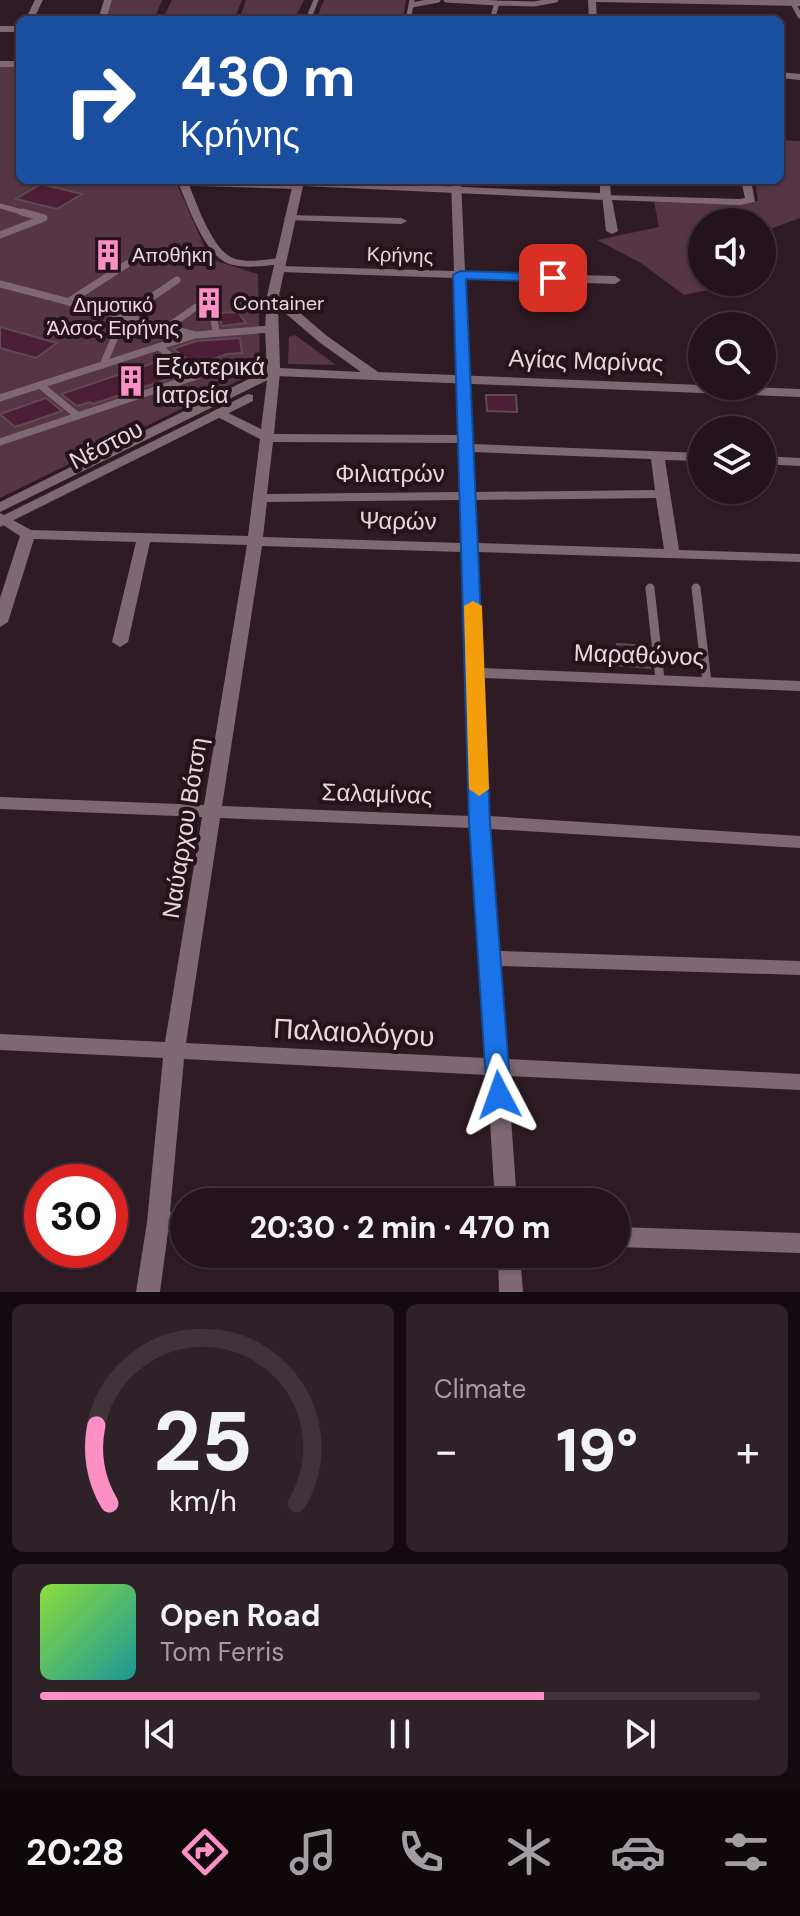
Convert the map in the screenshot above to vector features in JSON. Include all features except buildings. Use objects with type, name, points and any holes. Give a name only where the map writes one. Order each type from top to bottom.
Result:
[{"type":"street","points":[[594,0],[797,3]]},
{"type":"street","points":[[186,184],[202,225],[221,256],[233,262],[281,265]]},
{"type":"street","name":"Ναύαρχου Βότση","points":[[148,1292],[158,1222],[174,1051],[215,812],[269,438],[274,378],[271,329],[273,296],[298,184]]},
{"type":"street","points":[[377,184],[456,185],[606,197],[751,200],[747,184]]},
{"type":"street","points":[[605,184],[612,231]]},
{"type":"street","points":[[456,185],[480,822],[505,1188]]},
{"type":"street","points":[[290,218],[401,221]]},
{"type":"street","name":"Κρήνης","points":[[281,265],[615,280]]},
{"type":"street","points":[[273,296],[323,339],[375,374]]},
{"type":"street","name":"Αγίας Μαρίνας","points":[[274,378],[375,374],[800,393]]},
{"type":"street","name":"Νέστου","points":[[1,518],[217,413],[274,378]]},
{"type":"street","name":"Νέστου","points":[[1,518],[274,378]]},
{"type":"street","points":[[217,413],[269,438],[466,443],[688,456]]},
{"type":"street","points":[[657,455],[672,554]]},
{"type":"street","points":[[776,461],[800,462]]},
{"type":"street","name":"Φιλιατρών","points":[[261,498],[663,494]]},
{"type":"street","name":"Ψαρών","points":[[1,518],[28,534],[800,558]]},
{"type":"street","points":[[0,622],[28,534]]},
{"type":"street","points":[[120,642],[144,537]]},
{"type":"street","name":"Μαραθώνος","points":[[476,673],[800,686]]},
{"type":"street","name":"Σαλαμίνας","points":[[0,803],[480,822],[800,842]]},
{"type":"street","points":[[491,958],[800,968]]},
{"type":"street","name":"Παλαιολόγου","points":[[0,1042],[800,1082]]},
{"type":"street","points":[[158,1222],[170,1222]]},
{"type":"street","points":[[630,1237],[800,1243]]},
{"type":"street","points":[[510,1268],[511,1292]]},
{"type":"lane","points":[[412,2],[438,0]]},
{"type":"lane","points":[[446,0],[534,4],[556,0]]},
{"type":"lane","points":[[493,16],[497,3]]},
{"type":"lane","points":[[797,3],[800,16]]},
{"type":"lane","points":[[0,206],[44,218],[0,235]]},
{"type":"lane","points":[[68,302],[127,264]]},
{"type":"lane","points":[[103,365],[124,316],[177,280]]},
{"type":"lane","points":[[0,284],[195,335]]},
{"type":"lane","points":[[166,328],[196,307],[212,309],[216,331]]},
{"type":"lane","points":[[2,396],[195,335],[271,329]]},
{"type":"lane","points":[[0,442],[197,376],[159,347]]},
{"type":"lane","points":[[40,385],[78,416]]},
{"type":"lane","points":[[650,588],[660,680]]},
{"type":"lane","points":[[696,588],[707,682]]},
{"type":"green space","points":[[112,0],[162,0],[156,16],[106,16]]},
{"type":"green space","points":[[172,0],[242,0],[236,16],[164,16]]},
{"type":"green space","points":[[246,0],[304,0],[296,16],[240,16]]},
{"type":"green space","points":[[324,0],[406,0],[404,16],[318,16]]},
{"type":"green space","name":"Δημοτικό Άλσος Ειρήνης","points":[[0,66],[16,66],[16,184],[177,184],[210,259],[258,274],[260,370],[0,498]]},
{"type":"green space","points":[[784,140],[800,141],[800,218],[776,227],[776,208],[688,208],[688,294],[684,295],[641,263],[597,240],[659,227],[654,202],[758,201],[756,184],[784,184]]},
{"type":"green space","points":[[295,335],[336,365],[288,364],[289,337]]},
{"type":"slow traffic","points":[[473,606],[479,789]]},
{"type":"place","name":"Αποθήκη","points":[[108,255]]},
{"type":"place","name":"Container","points":[[209,303]]},
{"type":"place","name":"Εξωτερικά Ιατρεία","points":[[131,381]]},
{"type":"route","points":[[499,1095],[480,822],[460,275],[553,278]]}]
